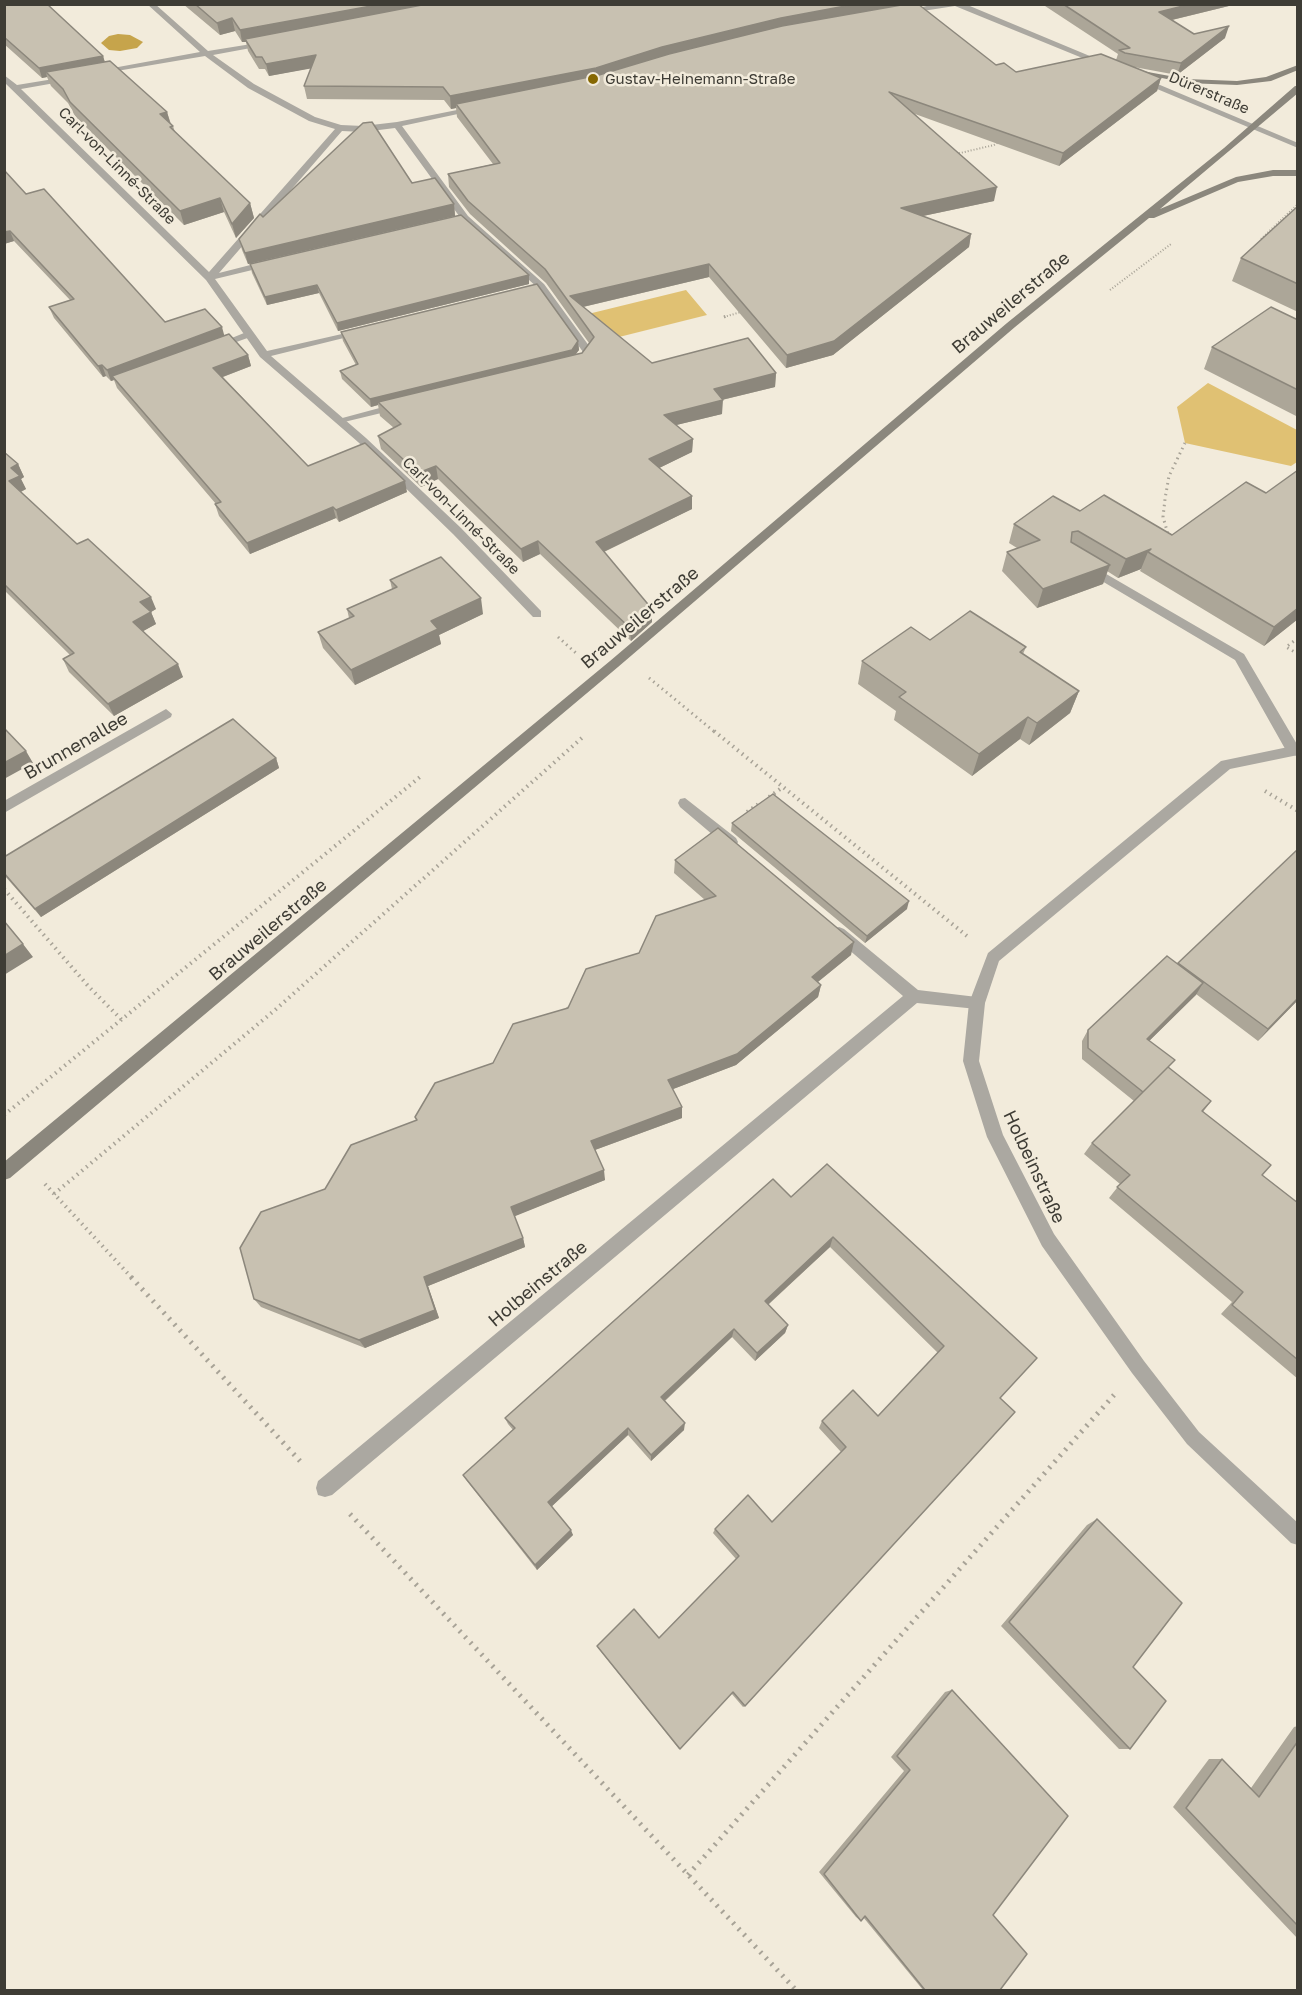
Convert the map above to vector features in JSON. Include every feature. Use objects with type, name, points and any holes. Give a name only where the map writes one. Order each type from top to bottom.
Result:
[{"type":"main road","points":[[1127,71],[1186,81],[1237,83],[1268,79],[1298,67]]},
{"type":"main road","name":"Brauweilerstraße","points":[[4,1173],[614,664],[1011,325],[1298,88]]},
{"type":"main road","points":[[1135,223],[1236,180],[1273,172],[1298,173]]},
{"type":"street","points":[[150,4],[205,53],[251,86],[312,119],[340,128],[363,129],[397,125],[487,107]]},
{"type":"street","points":[[896,13],[956,4],[1116,68]]},
{"type":"street","points":[[94,74],[274,41]]},
{"type":"street","name":"Dürerstraße","points":[[1127,71],[1298,146]]},
{"type":"street","name":"Carl-von-Linné-Straße","points":[[4,76],[208,278],[264,355],[340,420],[457,531],[537,614]]},
{"type":"street","points":[[16,88],[83,76]]},
{"type":"street","points":[[397,125],[465,218],[541,286],[587,350],[578,362]]},
{"type":"street","points":[[208,278],[340,128]]},
{"type":"street","points":[[453,220],[465,218]]},
{"type":"street","points":[[208,278],[278,261]]},
{"type":"street","points":[[529,289],[541,286]]},
{"type":"street","points":[[264,355],[368,329]]},
{"type":"street","points":[[204,350],[249,334]]},
{"type":"street","points":[[340,420],[408,404]]},
{"type":"street","points":[[993,957],[1226,765],[1295,751],[1240,657],[1080,562]]},
{"type":"street","name":"Brunnenallee","points":[[4,808],[166,714]]},
{"type":"street","points":[[685,803],[746,854]]},
{"type":"street","points":[[825,921],[914,996],[977,1003]]},
{"type":"street","name":"Holbeinstraße","points":[[993,957],[977,1003],[971,1061],[995,1137],[1048,1240],[1138,1367],[1193,1438],[1298,1536]]},
{"type":"street","name":"Holbeinstraße","points":[[325,1488],[914,996]]},
{"type":"path","points":[[951,155],[994,145],[1002,139]]},
{"type":"path","points":[[1256,244],[1298,204]]},
{"type":"path","points":[[724,317],[744,312]]},
{"type":"path","points":[[1177,541],[1168,534],[1163,517],[1169,476],[1185,443]]},
{"type":"path","points":[[537,614],[574,652],[614,664]]},
{"type":"path","points":[[1298,638],[1286,647],[1298,654]]},
{"type":"path","points":[[646,676],[993,957]]},
{"type":"path","points":[[54,1194],[275,1010],[588,733]]},
{"type":"path","points":[[4,1114],[426,772]]},
{"type":"path","points":[[719,832],[783,787]]},
{"type":"path","points":[[4,889],[89,987],[122,1020]]},
{"type":"path","points":[[22,1159],[325,1488],[796,1990]]},
{"type":"path","points":[[688,1875],[1138,1367]]},
{"type":"shaded area","points":[[130,35],[143,42],[137,48],[120,51],[109,50],[101,43],[109,36]]},
{"type":"shaded area","points":[[686,290],[707,315],[607,340],[588,314]]},
{"type":"shaded area","points":[[1208,383],[1297,430],[1297,462],[1291,466],[1185,443],[1177,407]]},
{"type":"building","points":[[4,4],[47,4],[103,56],[39,68],[4,37]]},
{"type":"building","points":[[195,4],[382,4],[240,30],[232,18],[217,23]]},
{"type":"building","points":[[427,4],[856,4],[781,18],[662,47],[596,68],[450,96],[443,87],[304,86],[316,55],[266,64],[262,57],[256,57],[245,39]]},
{"type":"building","points":[[918,4],[996,65],[1004,63],[1016,72],[1101,54],[1161,78],[1063,153],[889,92],[997,187],[901,208],[971,234],[834,341],[787,355],[709,264],[570,296],[652,363],[748,338],[776,373],[714,389],[723,400],[664,415],[693,439],[649,459],[692,496],[596,542],[652,609],[630,628],[538,541],[521,549],[436,466],[418,473],[378,436],[401,424],[378,402],[582,353],[594,337],[545,269],[468,201],[448,174],[500,163],[456,104],[599,75],[669,54],[782,26]]},
{"type":"building","points":[[1063,4],[1191,4],[1159,12],[1194,34],[1229,26],[1181,63],[1119,50],[1130,48]]},
{"type":"building","points":[[110,61],[167,112],[160,114],[173,126],[170,127],[250,203],[232,224],[220,198],[180,211],[70,102],[63,89],[46,72]]},
{"type":"building","points":[[372,122],[412,183],[435,178],[454,204],[245,253],[239,239],[260,214],[263,217],[363,123]]},
{"type":"building","points":[[4,170],[26,194],[44,189],[165,322],[205,309],[222,327],[107,370],[102,365],[98,366],[49,307],[74,299],[10,231],[4,232]]},
{"type":"building","points":[[1298,206],[1298,284],[1241,258]]},
{"type":"building","points":[[461,215],[529,275],[337,323],[317,285],[265,297],[250,264]]},
{"type":"building","points":[[537,284],[578,341],[572,350],[370,399],[340,371],[358,364],[341,332]]},
{"type":"building","points":[[1271,307],[1298,320],[1298,390],[1212,347]]},
{"type":"building","points":[[229,334],[248,355],[213,368],[308,466],[365,443],[405,481],[336,510],[333,507],[247,543],[215,504],[221,502],[112,376]]},
{"type":"building","points":[[4,452],[18,464],[11,468],[20,476],[9,481],[77,544],[88,539],[151,597],[140,602],[151,612],[133,622],[178,664],[108,704],[63,659],[74,653],[4,584]]},
{"type":"building","points":[[1298,470],[1298,608],[1274,627],[1148,552],[1151,549],[1126,559],[1078,531],[1072,532],[1071,542],[1110,565],[1043,589],[1007,552],[1040,540],[1014,524],[1053,496],[1080,511],[1104,495],[1172,535],[1246,482],[1266,493]]},
{"type":"building","points":[[441,557],[481,598],[431,621],[438,629],[351,670],[318,632],[354,616],[347,609],[397,587],[390,580]]},
{"type":"building","points":[[970,611],[1026,647],[1020,652],[1079,691],[1037,723],[1028,717],[979,754],[899,697],[906,692],[862,661],[911,627],[930,640]]},
{"type":"building","points":[[233,719],[276,758],[35,909],[4,873],[4,857]]},
{"type":"building","points":[[4,728],[26,751],[4,763]]},
{"type":"building","points":[[773,794],[909,901],[867,936],[732,823]]},
{"type":"building","points":[[718,828],[854,942],[812,977],[821,985],[737,1054],[668,1080],[682,1107],[591,1141],[604,1170],[511,1207],[523,1238],[424,1277],[435,1310],[359,1340],[254,1299],[240,1248],[261,1212],[325,1189],[351,1145],[417,1120],[415,1117],[435,1083],[493,1063],[513,1024],[568,1008],[586,969],[639,953],[656,916],[716,896],[675,860]]},
{"type":"building","points":[[1298,849],[1298,998],[1268,1029],[1178,963]]},
{"type":"building","points":[[4,921],[23,944],[4,956]]},
{"type":"building","points":[[1167,956],[1203,983],[1147,1039],[1175,1060],[1143,1092],[1088,1048],[1088,1030]]},
{"type":"building","points":[[1168,1067],[1211,1101],[1202,1111],[1271,1165],[1262,1175],[1298,1203],[1298,1360],[1232,1305],[1243,1292],[1117,1187],[1130,1175],[1092,1143]]},
{"type":"building","points":[[827,1164],[1037,1358],[1000,1398],[1015,1412],[745,1706],[733,1692],[680,1749],[597,1646],[634,1609],[659,1638],[739,1556],[715,1529],[748,1495],[772,1522],[846,1447],[822,1421],[853,1390],[878,1416],[944,1346],[833,1237],[765,1301],[788,1325],[757,1353],[734,1329],[661,1397],[685,1423],[651,1455],[628,1428],[548,1502],[571,1530],[535,1565],[463,1475],[515,1428],[505,1418],[773,1179],[791,1197]]},
{"type":"building","points":[[1097,1519],[1182,1603],[1133,1667],[1166,1701],[1130,1749],[1009,1622]]},
{"type":"building","points":[[952,1690],[1068,1816],[993,1915],[1027,1954],[1000,1990],[925,1990],[865,1916],[861,1921],[824,1874],[910,1770],[897,1756]]},
{"type":"building","points":[[1298,1741],[1298,1926],[1186,1808],[1222,1759],[1259,1797]]},
{"type":"place","name":"Gustav-Heinemann-Straße","points":[[593,79]]}]
